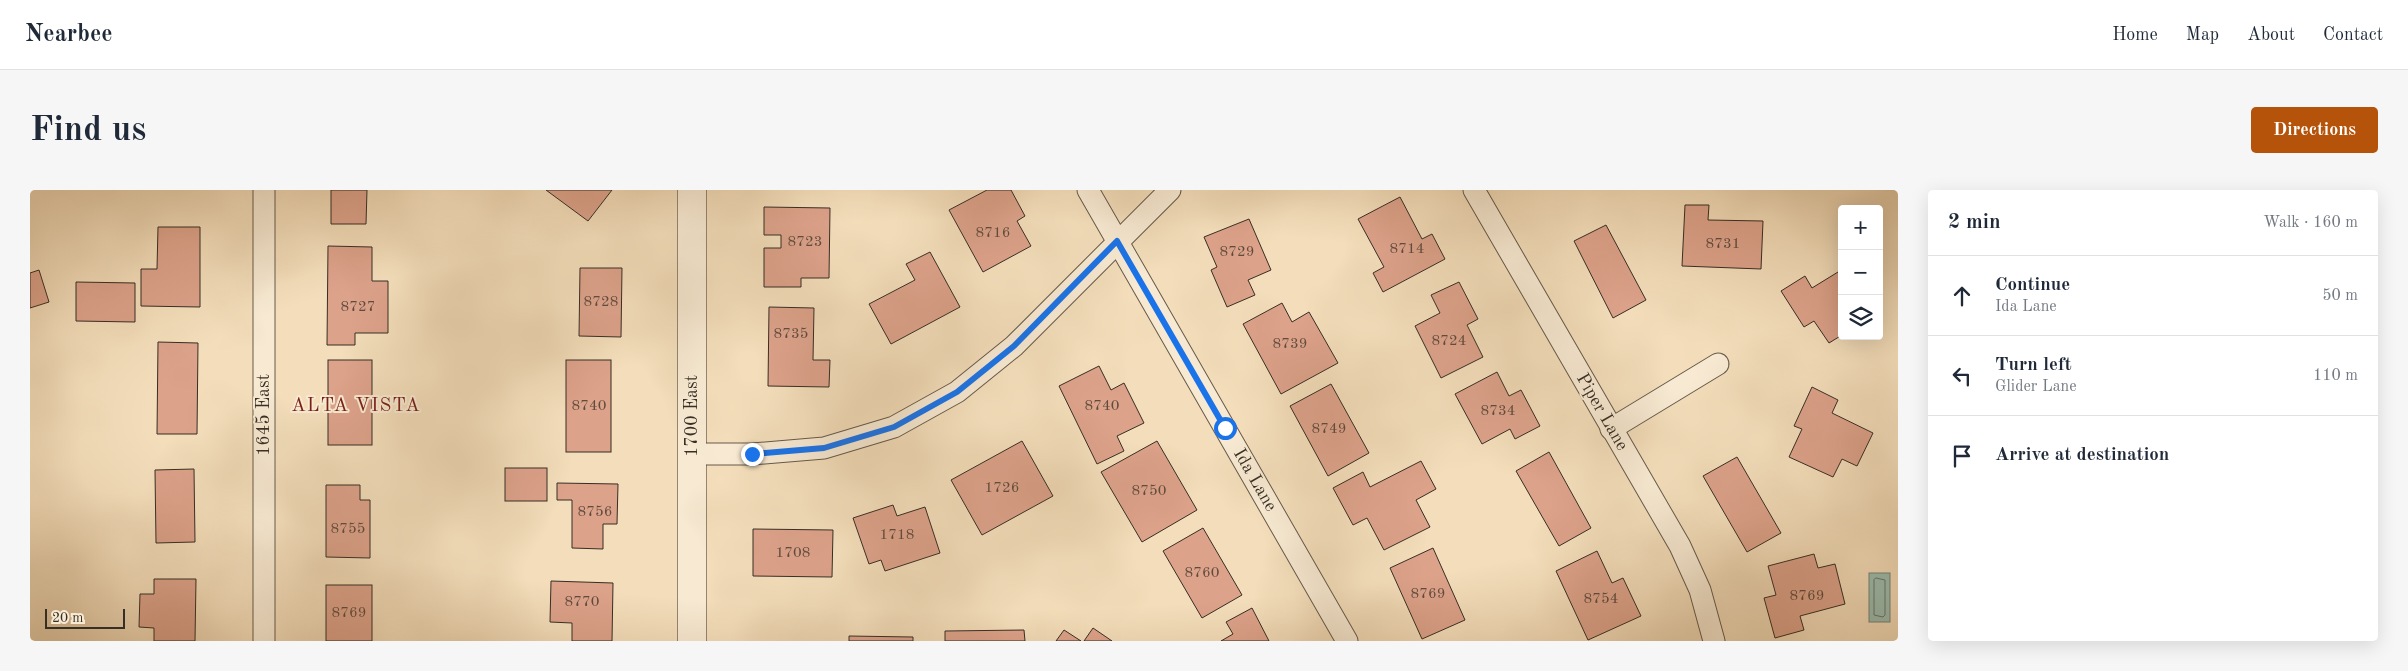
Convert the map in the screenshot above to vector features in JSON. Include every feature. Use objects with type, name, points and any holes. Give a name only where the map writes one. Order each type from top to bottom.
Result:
[{"type":"street","name":"1645 East","points":[[264,190],[264,641]]},
{"type":"street","name":"1700 East","points":[[692,190],[692,641]]},
{"type":"street","name":"Ida Lane","points":[[1088,190],[1347,641]]},
{"type":"street","points":[[692,454],[752,454],[824,448],[894,427],[957,392],[1014,346],[1170,190]]},
{"type":"street","name":"Piper Lane","points":[[1474,190],[1680,546],[1700,590],[1714,641]]},
{"type":"street","points":[[1611,429],[1718,364]]},
{"type":"water","points":[[1869,573],[1890,573],[1890,622],[1869,622]]},
{"type":"building","points":[[331,190],[367,190],[366,224],[331,224]]},
{"type":"building","points":[[546,190],[612,190],[588,221]]},
{"type":"building","points":[[987,190],[1011,190],[1025,216],[1017,221],[1031,246],[983,272],[949,210]]},
{"type":"building","points":[[1400,197],[1422,239],[1432,234],[1445,259],[1383,292],[1373,273],[1384,267],[1358,219]]},
{"type":"building","points":[[1685,205],[1709,205],[1708,220],[1763,221],[1761,269],[1682,266]]},
{"type":"building","points":[[764,207],[830,208],[829,278],[801,278],[801,287],[764,287],[764,248],[781,248],[781,235],[764,235]]},
{"type":"building","points":[[1249,219],[1271,270],[1248,280],[1255,295],[1227,307],[1211,270],[1217,267],[1204,237]]},
{"type":"building","points":[[1606,225],[1646,300],[1613,318],[1574,241]]},
{"type":"building","points":[[158,227],[200,227],[200,307],[141,306],[141,269],[157,269]]},
{"type":"building","points":[[328,246],[372,247],[372,281],[388,281],[388,333],[355,333],[355,345],[327,345]]},
{"type":"building","points":[[930,252],[960,307],[891,344],[869,304],[915,280],[906,264]]},
{"type":"building","points":[[580,268],[622,268],[621,337],[579,336]]},
{"type":"building","points":[[39,270],[49,302],[30,308],[30,273]]},
{"type":"building","points":[[1838,272],[1838,337],[1829,343],[1814,321],[1804,327],[1781,291],[1805,276],[1812,288]]},
{"type":"building","points":[[76,282],[135,283],[135,322],[76,321]]},
{"type":"building","points":[[1459,282],[1478,319],[1467,325],[1483,357],[1441,378],[1415,326],[1440,313],[1431,295]]},
{"type":"building","points":[[1282,303],[1292,322],[1309,312],[1338,363],[1281,394],[1243,324]]},
{"type":"building","points":[[769,307],[814,308],[813,360],[830,360],[829,387],[768,386]]},
{"type":"building","points":[[158,342],[198,343],[197,434],[157,434]]},
{"type":"building","points":[[328,360],[372,360],[372,445],[328,445]]},
{"type":"building","points":[[566,360],[611,360],[611,452],[566,452]]},
{"type":"building","points":[[1099,366],[1111,390],[1124,383],[1144,423],[1117,436],[1124,451],[1097,464],[1059,386]]},
{"type":"building","points":[[1497,372],[1509,396],[1521,390],[1540,426],[1515,439],[1510,429],[1482,444],[1455,394]]},
{"type":"building","points":[[1331,384],[1369,453],[1328,476],[1290,406]]},
{"type":"building","points":[[1812,387],[1838,400],[1832,413],[1873,433],[1857,466],[1842,459],[1833,477],[1789,457],[1802,429],[1794,426]]},
{"type":"building","points":[[1022,441],[1053,496],[982,535],[951,480]]},
{"type":"building","points":[[1157,441],[1197,510],[1142,542],[1101,472]]},
{"type":"building","points":[[1549,452],[1591,528],[1559,546],[1516,471]]},
{"type":"building","points":[[1737,457],[1781,533],[1747,552],[1703,476]]},
{"type":"building","points":[[1421,461],[1436,489],[1416,500],[1430,527],[1384,550],[1367,518],[1353,525],[1333,488],[1363,472],[1370,487]]},
{"type":"building","points":[[505,468],[547,468],[547,501],[505,501]]},
{"type":"building","points":[[194,469],[195,542],[156,543],[155,470]]},
{"type":"building","points":[[557,483],[618,484],[617,524],[603,524],[603,549],[572,548],[572,500],[557,500]]},
{"type":"building","points":[[326,485],[360,485],[360,500],[370,500],[370,558],[326,557]]},
{"type":"building","points":[[893,505],[897,516],[925,507],[940,553],[885,571],[881,560],[869,564],[853,518]]},
{"type":"building","points":[[1203,528],[1242,595],[1202,618],[1163,551]]},
{"type":"building","points":[[753,529],[833,530],[832,577],[753,576]]},
{"type":"building","points":[[1433,548],[1465,620],[1422,639],[1390,568]]},
{"type":"building","points":[[1597,551],[1612,583],[1623,578],[1641,616],[1588,640],[1556,571]]},
{"type":"building","points":[[1814,554],[1818,568],[1835,564],[1845,604],[1800,616],[1804,630],[1775,638],[1764,598],[1776,595],[1768,566]]},
{"type":"building","points":[[154,579],[196,579],[195,641],[154,641],[154,628],[139,627],[140,594],[154,594]]},
{"type":"building","points":[[551,581],[613,583],[612,641],[572,641],[572,623],[550,622]]},
{"type":"building","points":[[326,585],[372,585],[372,641],[326,641]]},
{"type":"building","points":[[1252,608],[1269,641],[1221,641],[1233,634],[1226,622]]},
{"type":"building","points":[[1093,628],[1112,641],[1084,641]]},
{"type":"building","points":[[1024,630],[1025,641],[945,641],[945,631]]},
{"type":"building","points":[[1064,630],[1081,641],[1056,641]]},
{"type":"building","points":[[849,636],[913,637],[913,641],[849,641]]},
{"type":"district","name":"ALTA VISTA","points":[[356,406]]},
{"type":"route","points":[[752,454],[824,448],[894,427],[957,392],[1014,346],[1117,241],[1225,428]]}]
